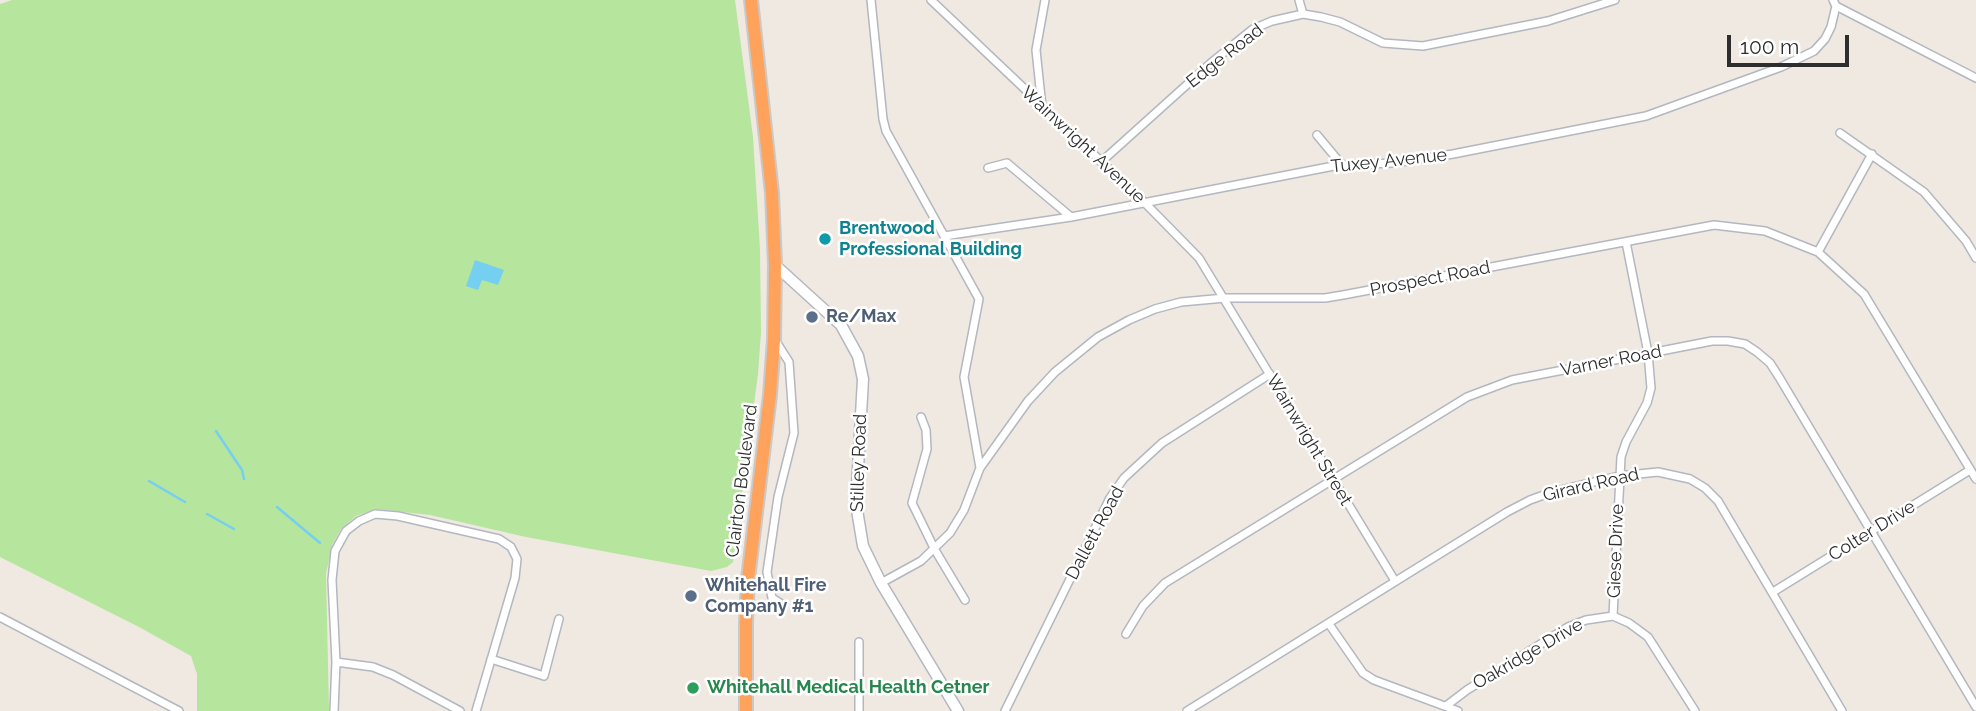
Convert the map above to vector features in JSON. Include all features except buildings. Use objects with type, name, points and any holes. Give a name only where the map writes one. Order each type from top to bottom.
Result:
[{"type":"highway","name":"Clairton Boulevard","points":[[747,711],[748,579],[770,395],[775,265],[772,193],[751,0]]},
{"type":"street","points":[[871,0],[886,131],[979,299],[964,377],[980,468]]},
{"type":"street","name":"Wainwright Avenue","points":[[931,0],[1145,203],[1199,258],[1225,298]]},
{"type":"street","points":[[1042,107],[1037,50],[1045,0]]},
{"type":"street","points":[[1299,0],[1303,14]]},
{"type":"street","name":"Edge Road","points":[[1101,162],[1211,63],[1253,29],[1272,21],[1303,14],[1340,22],[1383,43],[1423,46],[1548,21],[1615,0]]},
{"type":"street","points":[[1835,3],[1976,78]]},
{"type":"street","name":"Tuxey Avenue","points":[[944,236],[1071,217],[1342,164],[1413,160],[1646,116],[1781,67],[1814,51],[1831,27],[1835,3]]},
{"type":"street","points":[[1840,133],[1924,192],[1966,241],[1976,258]]},
{"type":"street","points":[[1317,135],[1342,164]]},
{"type":"street","points":[[1818,252],[1872,154]]},
{"type":"street","points":[[988,168],[1007,163],[1071,217]]},
{"type":"street","name":"Prospect Road","points":[[881,583],[921,561],[950,533],[964,510],[980,468],[1028,401],[1071,357],[1098,337],[1129,320],[1181,302],[1225,298],[1325,298],[1714,225],[1765,231],[1818,252],[1864,294],[1976,479]]},
{"type":"street","name":"Giese Drive","points":[[1614,617],[1619,476],[1626,442],[1647,403],[1651,388],[1648,353],[1626,242]]},
{"type":"street","name":"Stilley Road","points":[[775,265],[841,326],[858,356],[863,379],[856,504],[863,546],[881,583],[957,711]]},
{"type":"street","name":"Wainwright Street","points":[[1225,298],[1395,581]]},
{"type":"street","name":"Clairton Boulevard","points":[[774,340],[789,362],[794,433],[778,497],[767,572],[772,598],[780,604]]},
{"type":"street","name":"Varner Road","points":[[1126,634],[1147,600],[1165,583],[1467,397],[1511,380],[1712,341],[1745,344],[1770,363],[1976,707]]},
{"type":"street","name":"Dallett Road","points":[[1005,711],[1110,498],[1124,478],[1162,443],[1270,374]]},
{"type":"street","points":[[921,417],[926,430],[927,449],[912,503],[935,550],[965,600]]},
{"type":"street","name":"Colter Drive","points":[[1773,592],[1970,470]]},
{"type":"street","name":"Girard Road","points":[[1187,711],[1530,500],[1619,476],[1658,472],[1690,479],[1705,488],[1730,518],[1842,711]]},
{"type":"street","points":[[334,711],[336,662],[332,580],[335,551],[346,531],[375,514],[398,516],[499,539],[511,547],[517,559],[515,578],[476,711]]},
{"type":"street","name":"Oakridge Drive","points":[[1446,706],[1568,627],[1600,616],[1614,617]]},
{"type":"street","points":[[0,617],[179,711]]},
{"type":"street","points":[[1614,617],[1629,623],[1648,637],[1695,711]]},
{"type":"street","points":[[491,659],[544,676],[559,619]]},
{"type":"street","points":[[1329,624],[1363,673],[1374,680],[1458,711]]},
{"type":"street","points":[[859,642],[859,711]]},
{"type":"street","points":[[336,662],[373,667],[460,711]]},
{"type":"green space","points":[[12,0],[735,0],[753,137],[760,249],[761,332],[733,562],[727,567],[711,571],[526,537],[430,515],[376,509],[356,516],[341,529],[332,545],[326,574],[329,711],[197,711],[197,674],[191,656],[0,557],[0,4]]},
{"type":"water","points":[[475,260],[504,270],[498,285],[482,280],[478,290],[466,286]]},
{"type":"waterway","points":[[216,431],[242,470],[244,479]]},
{"type":"waterway","points":[[149,481],[185,502]]},
{"type":"waterway","points":[[277,507],[320,543]]},
{"type":"waterway","points":[[207,514],[234,529]]},
{"type":"place","name":"Brentwood Professional Building","points":[[825,239]]},
{"type":"place","name":"Re/Max","points":[[812,317]]},
{"type":"place","name":"Whitehall Fire Company #1","points":[[691,596]]},
{"type":"place","name":"Whitehall Medical Health Cetner","points":[[693,688]]}]
